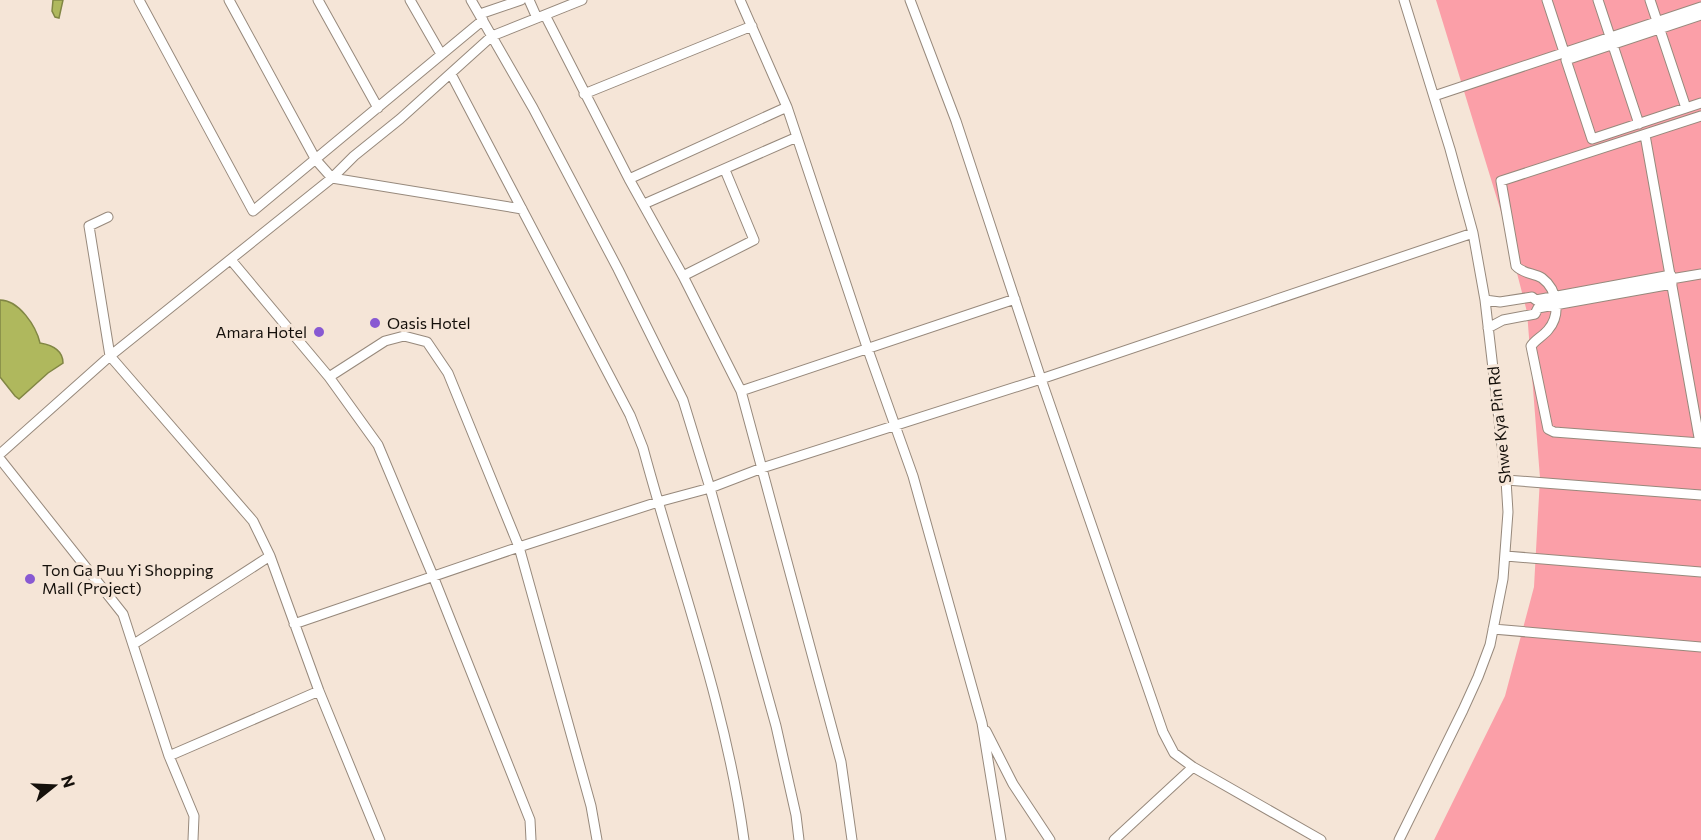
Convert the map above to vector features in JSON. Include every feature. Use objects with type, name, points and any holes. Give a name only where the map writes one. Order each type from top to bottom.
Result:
[{"type":"street","points":[[139,0],[253,212],[378,108],[481,17],[521,0]]},
{"type":"street","points":[[229,0],[316,160],[332,178],[522,209]]},
{"type":"street","points":[[318,0],[378,108]]},
{"type":"street","points":[[410,0],[441,54]]},
{"type":"street","points":[[471,0],[533,108],[657,345],[683,400],[710,488],[776,726],[796,815],[799,840]]},
{"type":"street","points":[[529,0],[541,16],[644,204],[741,391],[841,762],[852,840]]},
{"type":"street","points":[[194,840],[194,816],[169,756],[123,614],[0,456],[110,356],[332,178],[354,156],[492,36],[582,0]]},
{"type":"street","points":[[740,0],[787,108],[913,476],[982,723],[1001,840]]},
{"type":"street","points":[[910,0],[956,121],[1041,379],[1163,732],[1174,753],[1193,767],[1321,840]]},
{"type":"street","name":"Shwe Kya Pin Rd","points":[[1399,840],[1478,677],[1493,629],[1503,579],[1508,512],[1485,300],[1473,233],[1404,0]]},
{"type":"street","points":[[1547,0],[1592,139],[1701,103]]},
{"type":"street","points":[[1598,0],[1639,124]]},
{"type":"street","points":[[1650,0],[1686,108]]},
{"type":"street","points":[[1658,25],[1701,7]]},
{"type":"street","points":[[1434,96],[1658,25],[1701,15]]},
{"type":"street","points":[[584,94],[752,26]]},
{"type":"street","points":[[451,74],[630,415],[643,448],[720,715],[737,789],[744,840]]},
{"type":"street","points":[[629,179],[787,108]]},
{"type":"street","points":[[1645,135],[1701,443],[1554,432],[1548,429],[1531,346],[1552,325],[1556,313],[1555,301],[1551,288],[1541,277],[1519,270],[1516,266],[1501,181],[1701,116]]},
{"type":"street","points":[[644,204],[796,137]]},
{"type":"street","points":[[683,276],[754,240],[724,170]]},
{"type":"street","points":[[108,217],[89,226],[110,356],[253,521],[270,556],[319,691],[380,840]]},
{"type":"street","points":[[294,624],[519,547],[658,502],[710,488],[762,468],[1041,379],[1473,233]]},
{"type":"street","points":[[231,260],[329,377],[378,446],[433,576],[530,820],[531,840]]},
{"type":"street","points":[[1488,328],[1503,320],[1535,314],[1538,308],[1555,301],[1701,274]]},
{"type":"street","points":[[1485,300],[1500,302],[1532,297],[1536,300],[1555,301]]},
{"type":"street","points":[[741,391],[1015,299]]},
{"type":"street","points":[[329,377],[385,341],[404,336],[427,342],[448,373],[519,547],[591,806],[597,840]]},
{"type":"street","points":[[1506,480],[1701,495]]},
{"type":"street","points":[[134,645],[270,556]]},
{"type":"street","points":[[1506,556],[1701,572]]},
{"type":"street","points":[[1493,629],[1701,647]]},
{"type":"street","points":[[169,756],[319,691]]},
{"type":"street","points":[[982,723],[1013,784],[1050,840]]},
{"type":"street","points":[[1114,840],[1193,767]]},
{"type":"shaded area","points":[[53,0],[63,0],[59,18],[55,17],[52,11]]},
{"type":"shaded area","points":[[1436,0],[1701,0],[1701,840],[1434,840],[1505,696],[1534,587],[1540,478],[1527,312],[1502,215]]},
{"type":"shaded area","points":[[0,300],[14,304],[20,309],[31,322],[40,343],[56,349],[63,358],[63,363],[19,399],[0,377]]},
{"type":"place","name":"Oasis Hotel","points":[[375,323]]},
{"type":"place","name":"Amara Hotel","points":[[319,332]]},
{"type":"place","name":"Ton Ga Puu Yi Shopping Mall (Project)","points":[[30,579]]}]
